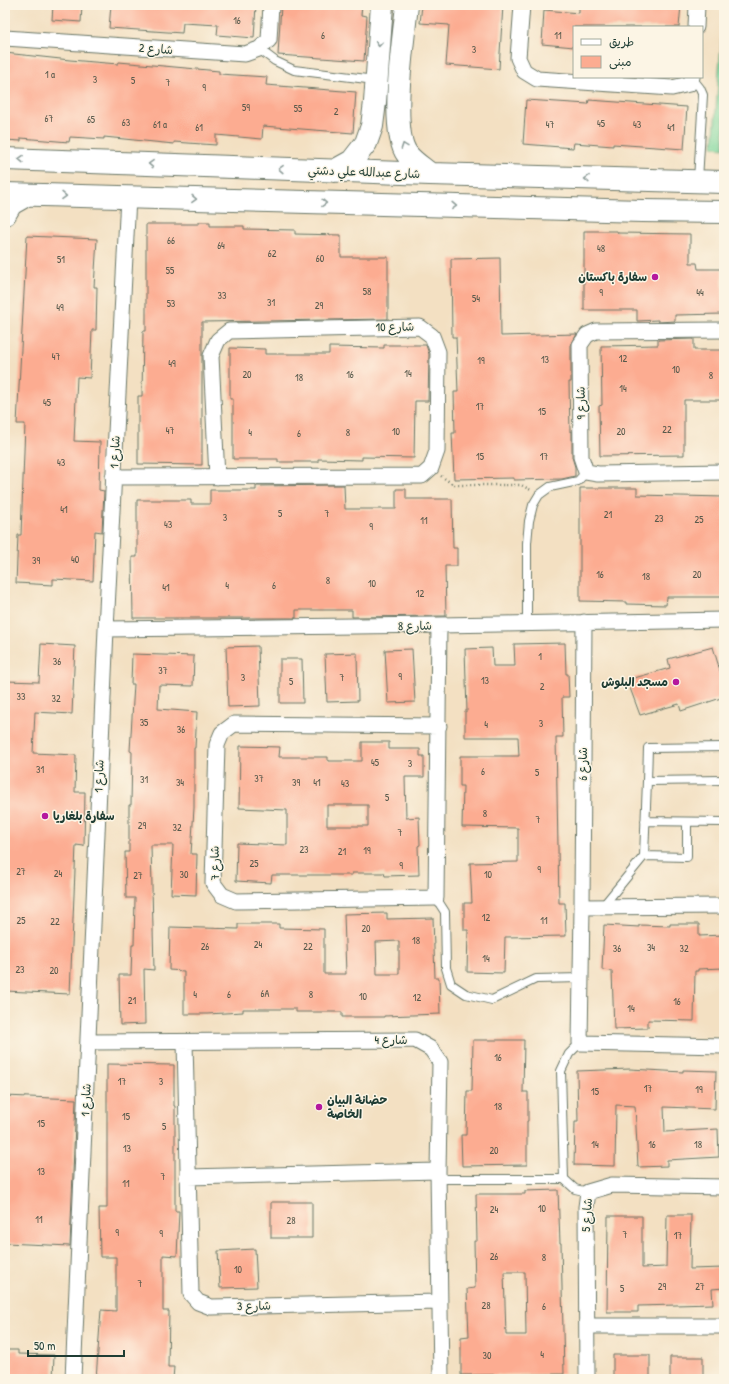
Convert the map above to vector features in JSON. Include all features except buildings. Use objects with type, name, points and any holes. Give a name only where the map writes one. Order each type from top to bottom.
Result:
[{"type":"main road","points":[[334,171],[352,161],[366,143],[372,126],[376,102],[382,5]]},
{"type":"main road","points":[[407,5],[398,108],[401,137],[407,153],[430,174]]},
{"type":"main road","points":[[376,102],[377,107],[384,113],[389,114],[398,108]]},
{"type":"main road","name":"شارع عبدالله علي دشتي","points":[[5,159],[334,171],[724,182]]},
{"type":"main road","points":[[565,209],[607,202],[614,191],[614,186],[608,179]]},
{"type":"main road","points":[[642,211],[636,204],[636,199],[639,195],[644,193],[680,192],[690,189],[698,182]]},
{"type":"main road","points":[[5,214],[15,195],[724,212]]},
{"type":"street","points":[[259,49],[269,40],[270,5]]},
{"type":"street","points":[[522,5],[518,58],[524,71],[537,79],[672,88],[689,84],[692,78]]},
{"type":"street","points":[[696,26],[697,5]]},
{"type":"street","name":"شارع 2","points":[[5,38],[245,54],[259,49]]},
{"type":"street","name":"شارع 1","points":[[73,1379],[113,477],[128,197]]},
{"type":"street","name":"شارع 10","points":[[217,477],[211,356],[218,340],[229,331],[420,327],[432,336],[438,352],[437,451],[431,468]]},
{"type":"street","name":"شارع 9","points":[[586,472],[581,457],[580,345],[587,335],[596,331],[724,330]]},
{"type":"street","points":[[113,477],[422,476],[431,468]]},
{"type":"street","points":[[586,472],[598,474],[724,472]]},
{"type":"street","name":"شارع 8","points":[[106,629],[724,620]]},
{"type":"street","name":"شارع 6","points":[[580,1044],[584,622]]},
{"type":"street","points":[[436,898],[439,625]]},
{"type":"street","name":"شارع 7","points":[[436,898],[236,901],[222,895],[213,883],[217,745],[222,733],[228,728],[234,724],[439,726]]},
{"type":"street","points":[[582,907],[724,906]]},
{"type":"street","name":"شارع 4","points":[[88,1042],[415,1040],[431,1049],[440,1062],[438,1175],[441,1379]]},
{"type":"street","name":"شارع 3","points":[[185,1042],[187,1177],[191,1294],[198,1302],[211,1307],[439,1302]]},
{"type":"street","points":[[580,1044],[724,1046]]},
{"type":"street","points":[[187,1177],[438,1175]]},
{"type":"street","name":"شارع 5","points":[[587,1379],[586,1207],[588,1192],[612,1185],[724,1187]]},
{"type":"street","points":[[587,1326],[724,1326]]},
{"type":"lane","points":[[259,49],[274,61],[294,70],[377,80]]},
{"type":"lane","points":[[692,78],[700,88],[703,95],[698,182]]},
{"type":"lane","points":[[527,624],[529,521],[533,505],[539,495],[550,487],[578,481],[586,472]]},
{"type":"lane","points":[[603,906],[644,856],[648,748],[724,747]]},
{"type":"lane","points":[[647,781],[724,780]]},
{"type":"lane","points":[[645,821],[724,822]]},
{"type":"lane","points":[[644,856],[687,857],[687,822]]},
{"type":"lane","points":[[436,898],[445,912],[446,968],[451,984],[466,994],[492,1000],[536,979],[581,978]]},
{"type":"lane","points":[[564,1179],[561,1071],[569,1054],[580,1044]]},
{"type":"lane","points":[[438,1175],[564,1179],[576,1189],[588,1192]]},
{"type":"path","points":[[431,468],[454,486],[521,485],[539,495]]},
{"type":"green space","points":[[724,5],[724,148],[713,147]]},
{"type":"place","name":"سفارة باكستان","points":[[655,277]]},
{"type":"place","name":"مسجد البلوش","points":[[676,682]]},
{"type":"place","name":"سفارة بلغاريا","points":[[45,816]]},
{"type":"place","name":"حضانة البيان الخاصة","points":[[319,1107]]}]
